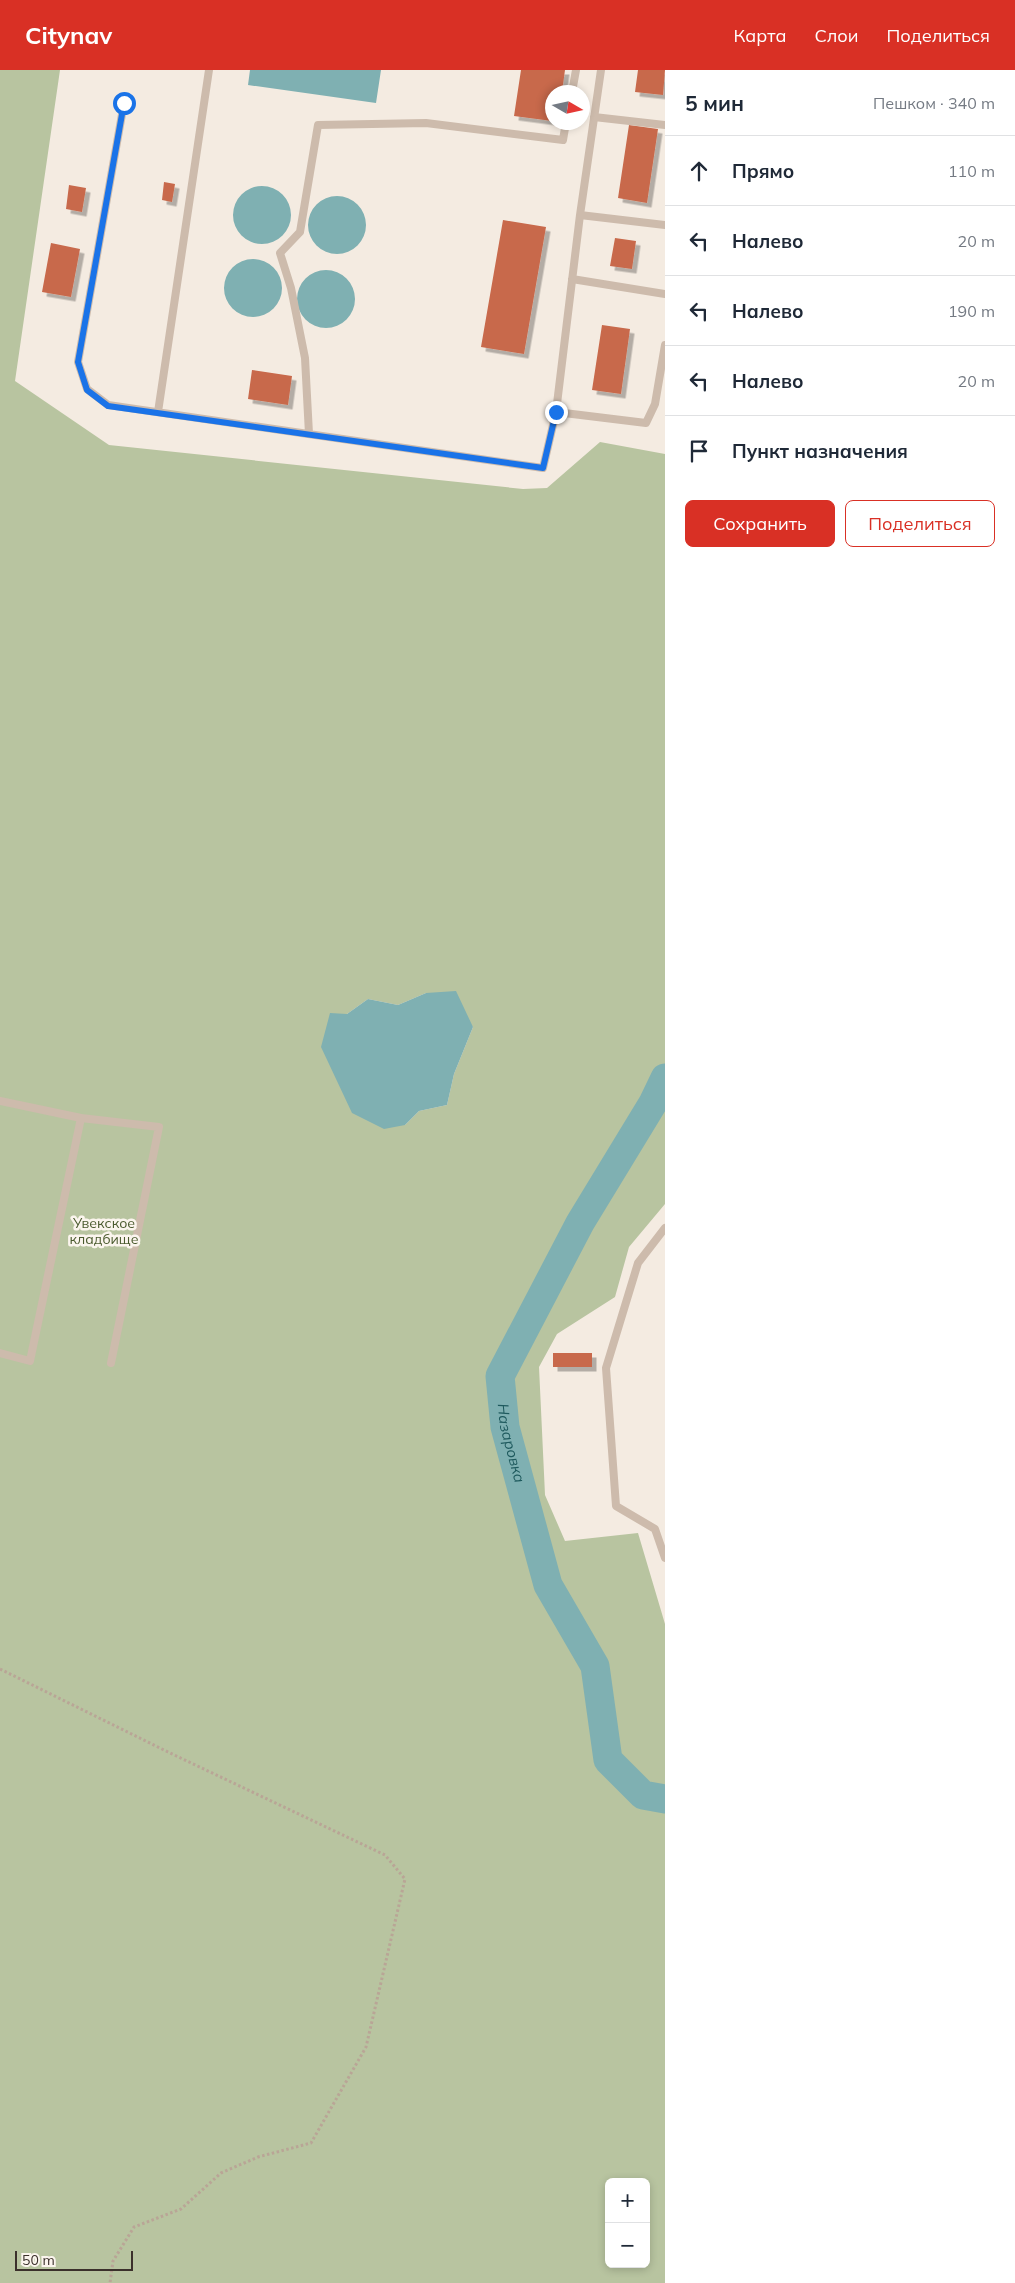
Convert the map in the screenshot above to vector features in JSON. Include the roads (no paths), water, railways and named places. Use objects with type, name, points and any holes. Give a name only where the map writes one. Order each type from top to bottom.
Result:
[{"type":"lane","points":[[158,412],[209,70]]},
{"type":"lane","points":[[573,85],[576,70]]},
{"type":"lane","points":[[124,103],[78,362],[87,390],[108,406],[543,468],[556,412],[580,215],[601,70]]},
{"type":"lane","points":[[594,117],[665,125]]},
{"type":"lane","points":[[309,434],[304,358],[291,288],[280,253],[300,232],[318,126],[426,124],[563,140],[565,130]]},
{"type":"lane","points":[[580,215],[665,225]]},
{"type":"lane","points":[[572,279],[665,294]]},
{"type":"lane","points":[[556,412],[646,423],[655,404],[665,345]]},
{"type":"lane","points":[[0,1101],[80,1118],[159,1127],[111,1363]]},
{"type":"lane","points":[[0,1353],[30,1361],[80,1118]]},
{"type":"lane","points":[[665,1228],[638,1262],[606,1368],[616,1506],[655,1529],[665,1558]]},
{"type":"water","points":[[250,70],[381,70],[376,103],[248,85]]},
{"type":"water","points":[[262,186],[273,188],[283,194],[289,204],[291,215],[289,226],[283,236],[273,242],[262,244],[251,242],[241,236],[235,226],[233,215],[235,204],[241,194],[251,188]]},
{"type":"water","points":[[337,196],[348,198],[358,204],[364,214],[366,225],[364,236],[358,246],[348,252],[337,254],[326,252],[316,246],[310,236],[308,225],[310,214],[316,204],[326,198]]},
{"type":"water","points":[[253,259],[264,261],[274,267],[280,277],[282,288],[280,299],[274,309],[264,315],[253,317],[242,315],[232,309],[226,299],[224,288],[226,277],[232,267],[242,261]]},
{"type":"water","points":[[326,270],[337,272],[350,283],[355,299],[353,310],[342,323],[326,328],[315,326],[302,315],[297,299],[299,288],[310,275]]},
{"type":"water","points":[[456,991],[473,1027],[454,1074],[447,1105],[419,1111],[405,1125],[384,1129],[352,1113],[321,1047],[330,1013],[347,1014],[368,999],[398,1005],[426,993]]},
{"type":"waterway","name":"Назаровка","points":[[665,1078],[653,1103],[580,1223],[500,1376],[505,1427],[548,1585],[595,1666],[608,1760],[643,1795],[665,1799]]},
{"type":"park label","name":"Увекское кладбище","points":[[104,1232]]}]
